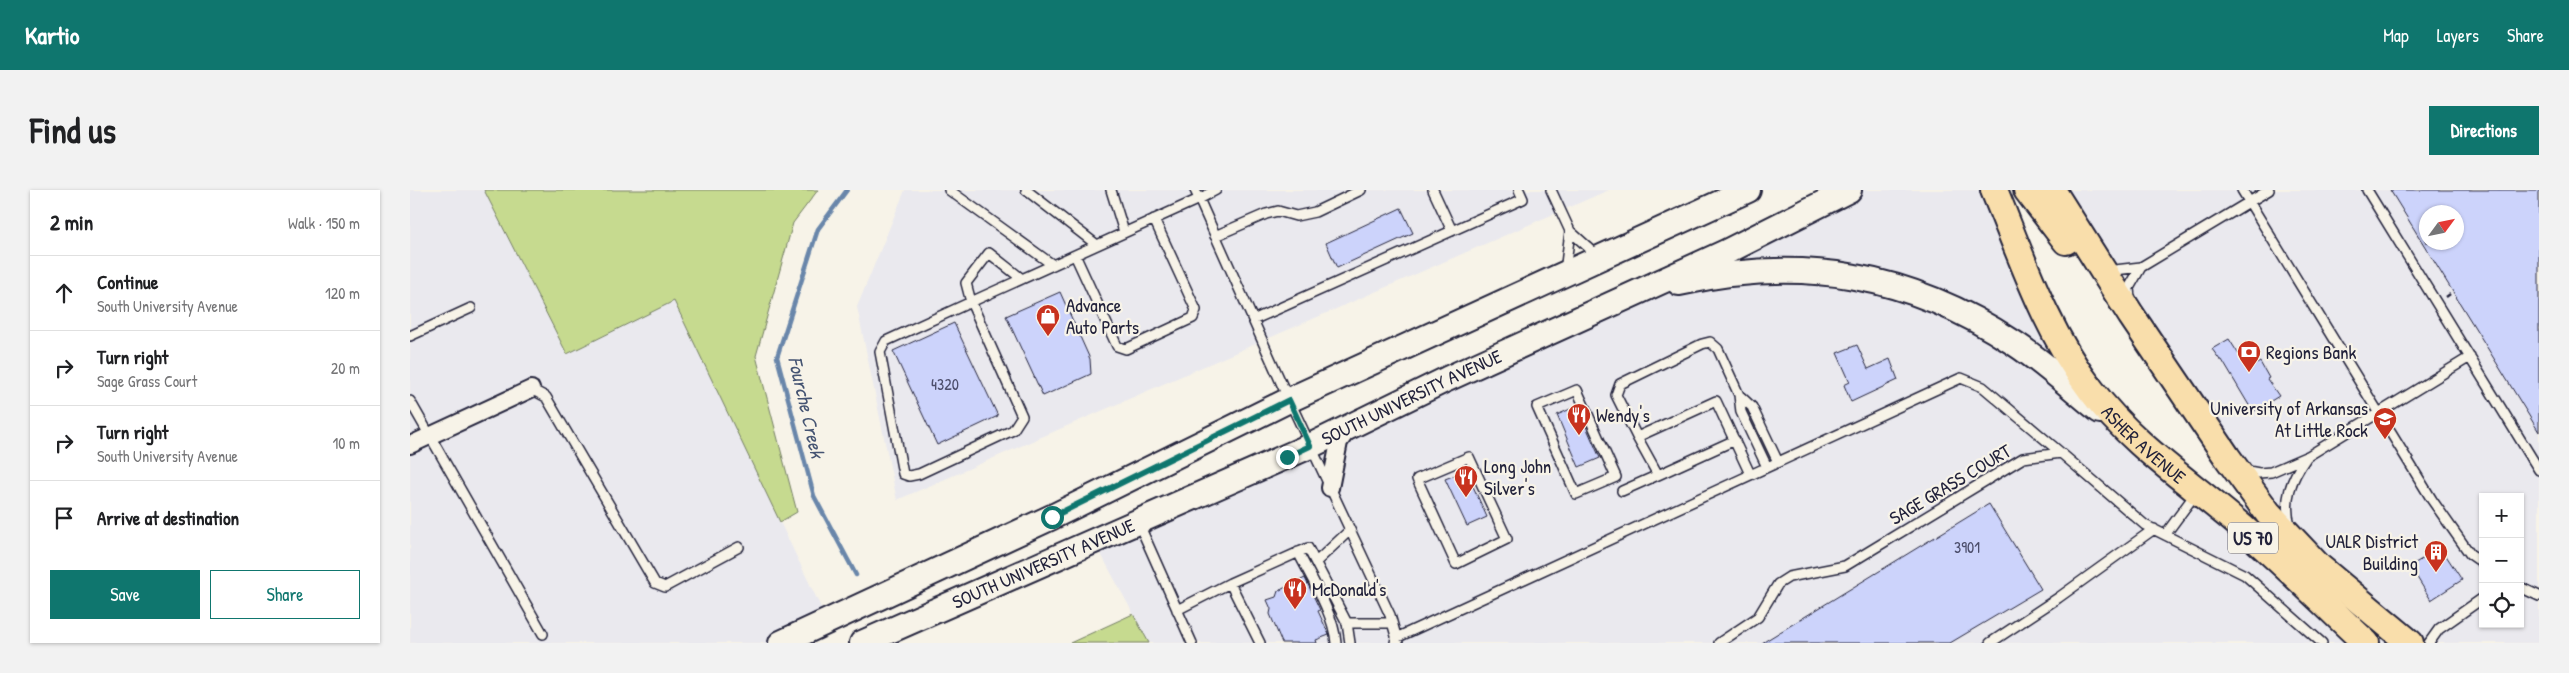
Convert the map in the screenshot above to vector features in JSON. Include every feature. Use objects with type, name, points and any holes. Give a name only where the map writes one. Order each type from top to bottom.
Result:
[{"type":"main road","name":"SOUTH UNIVERSITY AVENUE","points":[[781,643],[940,570],[1289,400],[1601,259],[1748,190]]},
{"type":"main road","name":"SOUTH UNIVERSITY AVENUE","points":[[862,643],[941,607],[1139,523],[1310,446],[1447,379],[1726,252],[1849,190]]},
{"type":"main road","name":"ASHER AVENUE","points":[[1994,190],[2031,282],[2058,338],[2091,391],[2135,440],[2232,518],[2366,643]]},
{"type":"main road","points":[[2027,190],[2094,277],[2131,315]]},
{"type":"main road","name":"US 70","points":[[2052,190],[2131,315],[2227,457],[2268,513],[2319,567],[2410,643]]},
{"type":"main road","points":[[1603,307],[1704,277],[1783,270],[1842,273],[1895,285],[1945,304],[1992,328],[2050,370],[2135,440]]},
{"type":"street","points":[[410,445],[531,389]]},
{"type":"street","points":[[1330,488],[1339,442],[1350,427]]},
{"type":"lane","points":[[949,190],[1053,265]]},
{"type":"lane","points":[[1026,190],[1097,245]]},
{"type":"lane","points":[[1110,190],[1124,232]]},
{"type":"lane","points":[[1022,279],[989,253],[966,283],[971,302],[1022,416],[1013,430],[909,476],[903,474],[880,352],[886,340],[971,302],[1022,279],[1053,265],[1124,232],[1154,219],[1197,194],[1216,190]]},
{"type":"lane","points":[[1215,236],[1266,214],[1278,211],[1296,216],[1315,212],[1361,190]]},
{"type":"lane","points":[[1433,190],[1452,231]]},
{"type":"lane","points":[[1253,320],[1523,199],[1519,190]]},
{"type":"lane","points":[[1551,190],[1570,231],[1601,259]]},
{"type":"lane","points":[[2242,190],[2432,500],[2470,554],[2479,561]]},
{"type":"lane","points":[[2103,272],[2141,267],[2270,190]]},
{"type":"lane","points":[[2367,190],[2539,470]]},
{"type":"lane","points":[[1197,194],[1289,400],[1392,622],[1397,641],[1750,474],[1961,378],[1983,387],[2144,525],[2245,575],[2322,643]]},
{"type":"lane","points":[[1075,255],[1117,346],[1126,349],[1193,318],[1196,310],[1154,219]]},
{"type":"lane","points":[[1565,275],[1570,231]]},
{"type":"lane","points":[[2131,315],[2129,288],[2141,267]]},
{"type":"lane","points":[[410,336],[471,308]]},
{"type":"lane","points":[[1658,475],[1616,395],[1620,384],[1702,344],[1710,342],[1718,349],[1739,395],[1742,412],[1767,467]]},
{"type":"lane","points":[[2227,457],[2242,470],[2259,473],[2278,470],[2308,456],[2470,357]]},
{"type":"lane","points":[[531,389],[546,398],[655,583],[665,587],[739,547]]},
{"type":"lane","points":[[1577,390],[1616,476],[1576,494],[1537,407],[1577,390]]},
{"type":"lane","points":[[1739,395],[1752,407],[1778,462]]},
{"type":"lane","points":[[410,401],[543,634]]},
{"type":"lane","points":[[1637,437],[1716,401],[1750,474]]},
{"type":"lane","points":[[1622,490],[1735,440]]},
{"type":"lane","name":"SAGE GRASS COURT","points":[[1719,643],[1758,616],[1778,584],[1788,577],[1845,566],[2023,458],[2061,454]]},
{"type":"lane","points":[[2295,543],[2287,513],[2287,501],[2294,477],[2308,456]]},
{"type":"lane","points":[[1469,457],[1507,539],[1456,564],[1417,479],[1469,457]]},
{"type":"lane","points":[[2165,535],[2197,490]]},
{"type":"lane","points":[[1139,523],[1192,643]]},
{"type":"lane","points":[[1316,562],[1350,530]]},
{"type":"lane","points":[[1990,643],[2058,598],[2154,530]]},
{"type":"lane","points":[[1177,610],[1230,583],[1308,548],[1347,623],[1350,643]]},
{"type":"lane","points":[[1298,552],[1324,604],[1336,635],[1336,643]]},
{"type":"lane","points":[[1230,583],[1260,643]]},
{"type":"lane","points":[[2524,589],[2539,596]]},
{"type":"lane","points":[[2428,643],[2439,629],[2479,601]]},
{"type":"lane","points":[[1347,623],[1392,622]]},
{"type":"shaded area","points":[[410,190],[484,190],[567,354],[674,301],[828,622],[781,643],[410,643]]},
{"type":"shaded area","points":[[905,190],[1609,190],[897,500],[857,307]]},
{"type":"shaded area","points":[[1842,190],[1994,190],[2075,367],[2232,518],[2264,491],[2067,190],[2539,190],[2539,643],[1149,643],[1095,543]]},
{"type":"green space","points":[[484,190],[818,190],[793,223],[756,356],[797,512],[780,522],[674,301],[567,354]]},
{"type":"green space","points":[[1133,614],[1149,643],[1070,643]]},
{"type":"building","points":[[2390,190],[2539,190],[2539,432],[2427,250],[2464,250],[2464,205],[2419,205],[2419,237]]},
{"type":"building","points":[[1401,208],[1413,233],[1337,268],[1326,243]]},
{"type":"building","name":"Advance Auto Parts","points":[[1060,292],[1090,359],[1091,374],[1043,396],[1006,316]]},
{"type":"building","points":[[954,323],[998,416],[937,445],[893,351]]},
{"type":"building","name":"Regions Bank","points":[[2229,339],[2248,369],[2260,362],[2269,378],[2267,379],[2279,396],[2253,412],[2222,360],[2212,349]]},
{"type":"building","points":[[1857,345],[1868,369],[1890,359],[1898,380],[1851,402],[1844,385],[1850,382],[1837,353]]},
{"type":"building","name":"Wendy's","points":[[1577,406],[1600,458],[1579,467],[1557,415]]},
{"type":"building","name":"Long John Silver's","points":[[1466,471],[1487,517],[1467,526],[1445,479]]},
{"type":"building","points":[[1989,504],[2041,589],[1950,643],[1762,643]]},
{"type":"building","name":"UALR District Building","points":[[2441,548],[2462,580],[2431,600],[2410,566]]},
{"type":"building","name":"McDonald's","points":[[1305,578],[1329,635],[1316,640],[1317,643],[1282,643],[1270,614],[1271,609],[1267,600],[1276,597],[1278,591]]},
{"type":"waterway","name":"Fourche Creek","points":[[847,190],[818,229],[777,357],[814,496],[856,575]]},
{"type":"place","name":"Advance Auto Parts","points":[[1048,337]]},
{"type":"place","name":"Regions Bank","points":[[2249,373]]},
{"type":"place","name":"Wendy's","points":[[1579,436]]},
{"type":"place","name":"University of Arkansas At Little Rock","points":[[2385,440]]},
{"type":"place","name":"Long John Silver's","points":[[1466,498]]},
{"type":"place","name":"UALR District Building","points":[[2436,573]]},
{"type":"place","name":"McDonald's","points":[[1295,610]]},
{"type":"route","points":[[1052,517],[1289,400],[1310,446],[1287,457]]}]
